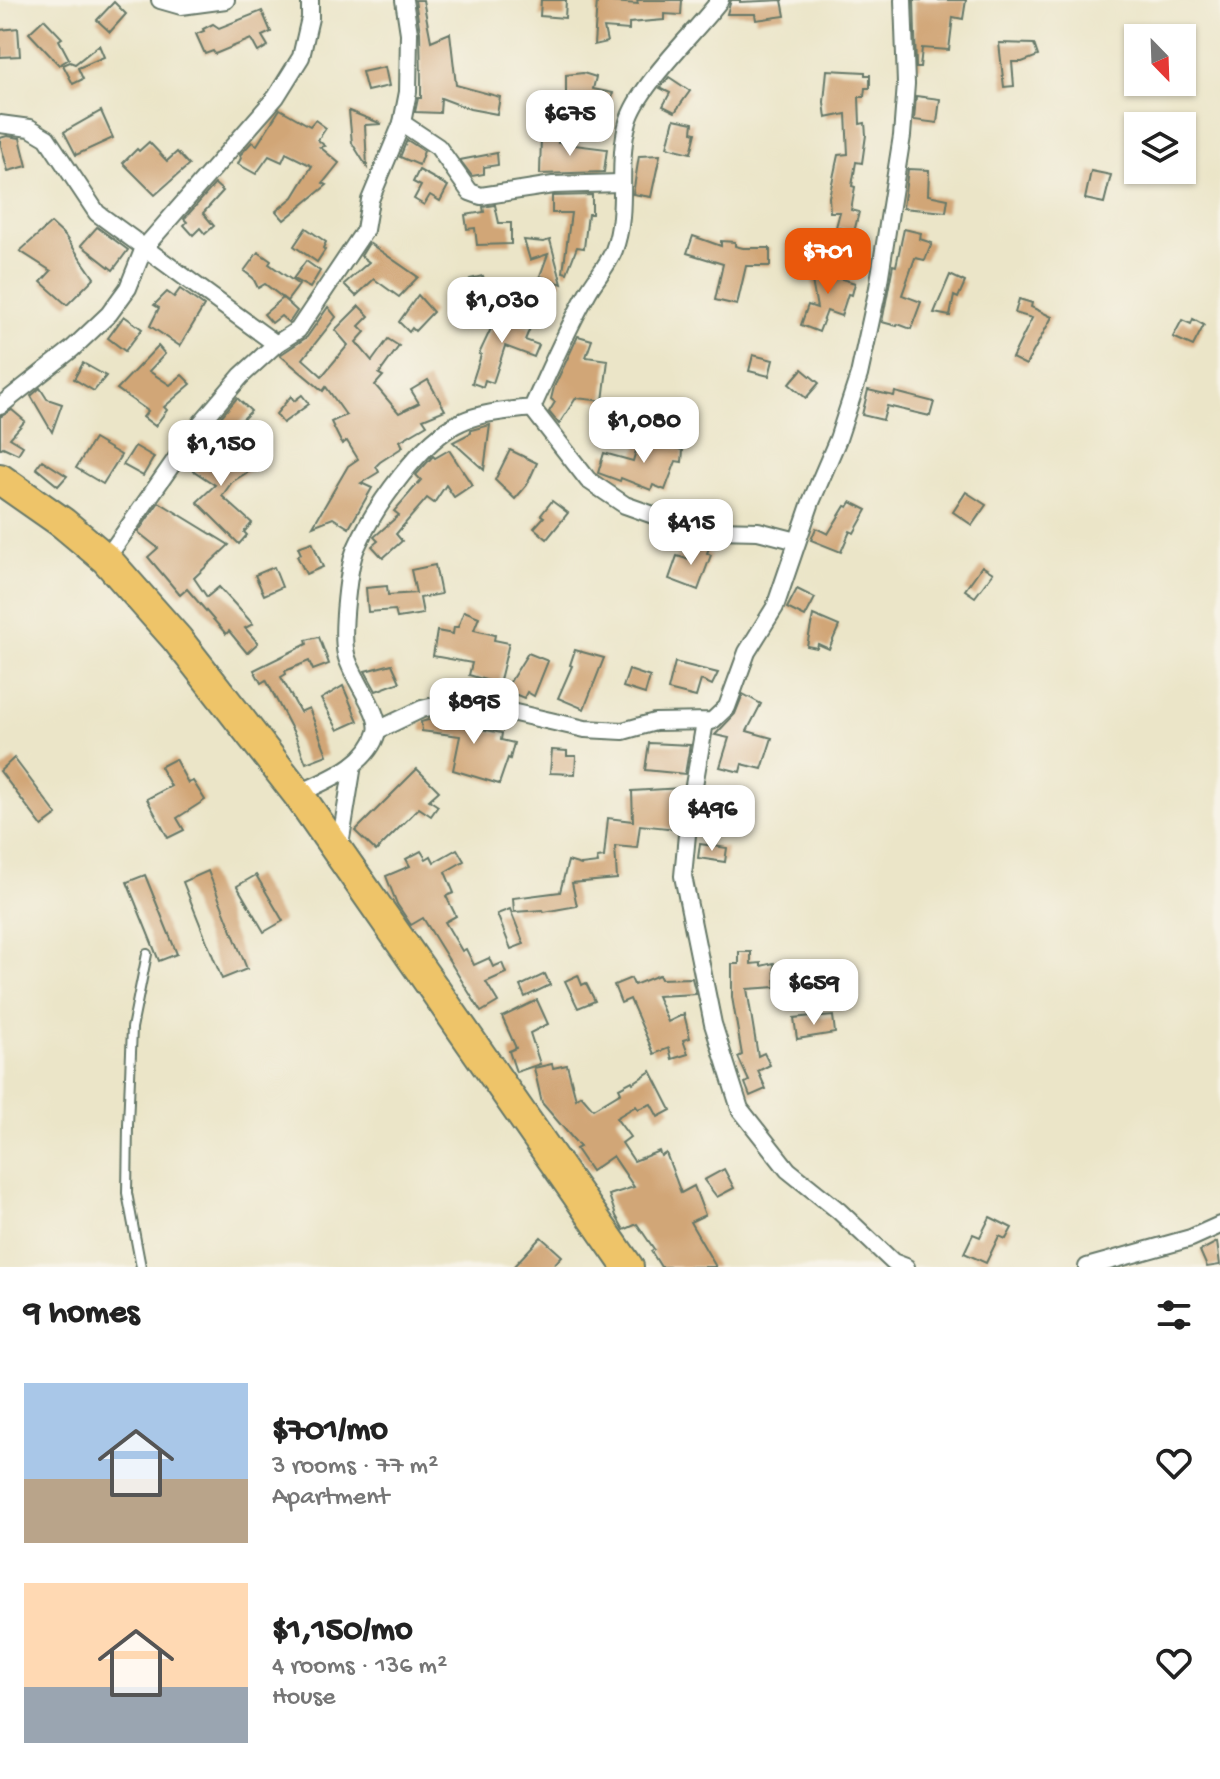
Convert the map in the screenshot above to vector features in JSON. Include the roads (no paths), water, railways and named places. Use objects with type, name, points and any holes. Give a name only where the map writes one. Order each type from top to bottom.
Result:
[{"type":"highway","points":[[0,479],[63,523],[106,559],[177,639],[298,794],[628,1267]]},
{"type":"street","points":[[160,0],[181,6],[226,0]]},
{"type":"street","points":[[0,406],[72,349],[109,314],[128,288],[144,248],[276,97],[301,57],[310,18],[310,0]]},
{"type":"street","points":[[106,559],[201,423],[241,376],[276,344],[298,330],[365,230],[370,200],[402,123],[408,77],[409,33],[404,0]]},
{"type":"street","points":[[532,408],[568,329],[614,252],[621,224],[620,183],[628,122],[640,99],[720,0]]},
{"type":"street","points":[[378,730],[422,709],[459,700],[585,729],[623,731],[667,721],[712,721],[727,707],[747,652],[775,607],[859,375],[878,288],[902,136],[906,84],[903,0]]},
{"type":"street","points":[[402,123],[438,147],[470,192],[481,196],[553,185],[620,183]]},
{"type":"street","points":[[0,124],[30,128],[47,138],[97,213],[276,344]]},
{"type":"street","points":[[532,408],[588,480],[625,505],[673,522],[716,530],[758,531],[797,541]]},
{"type":"street","points":[[298,794],[353,765],[370,746],[378,730],[376,717],[345,653],[351,564],[356,546],[417,455],[437,436],[459,422],[479,415],[532,408]]},
{"type":"street","points":[[705,722],[689,814],[683,876],[713,1024],[740,1109],[788,1170],[839,1211],[893,1262],[906,1267]]},
{"type":"street","points":[[339,853],[353,765]]},
{"type":"street","points":[[1087,1267],[1191,1238],[1220,1225]]},
{"type":"lane","points":[[141,1267],[127,1193],[128,1125],[132,1028],[147,954]]}]
